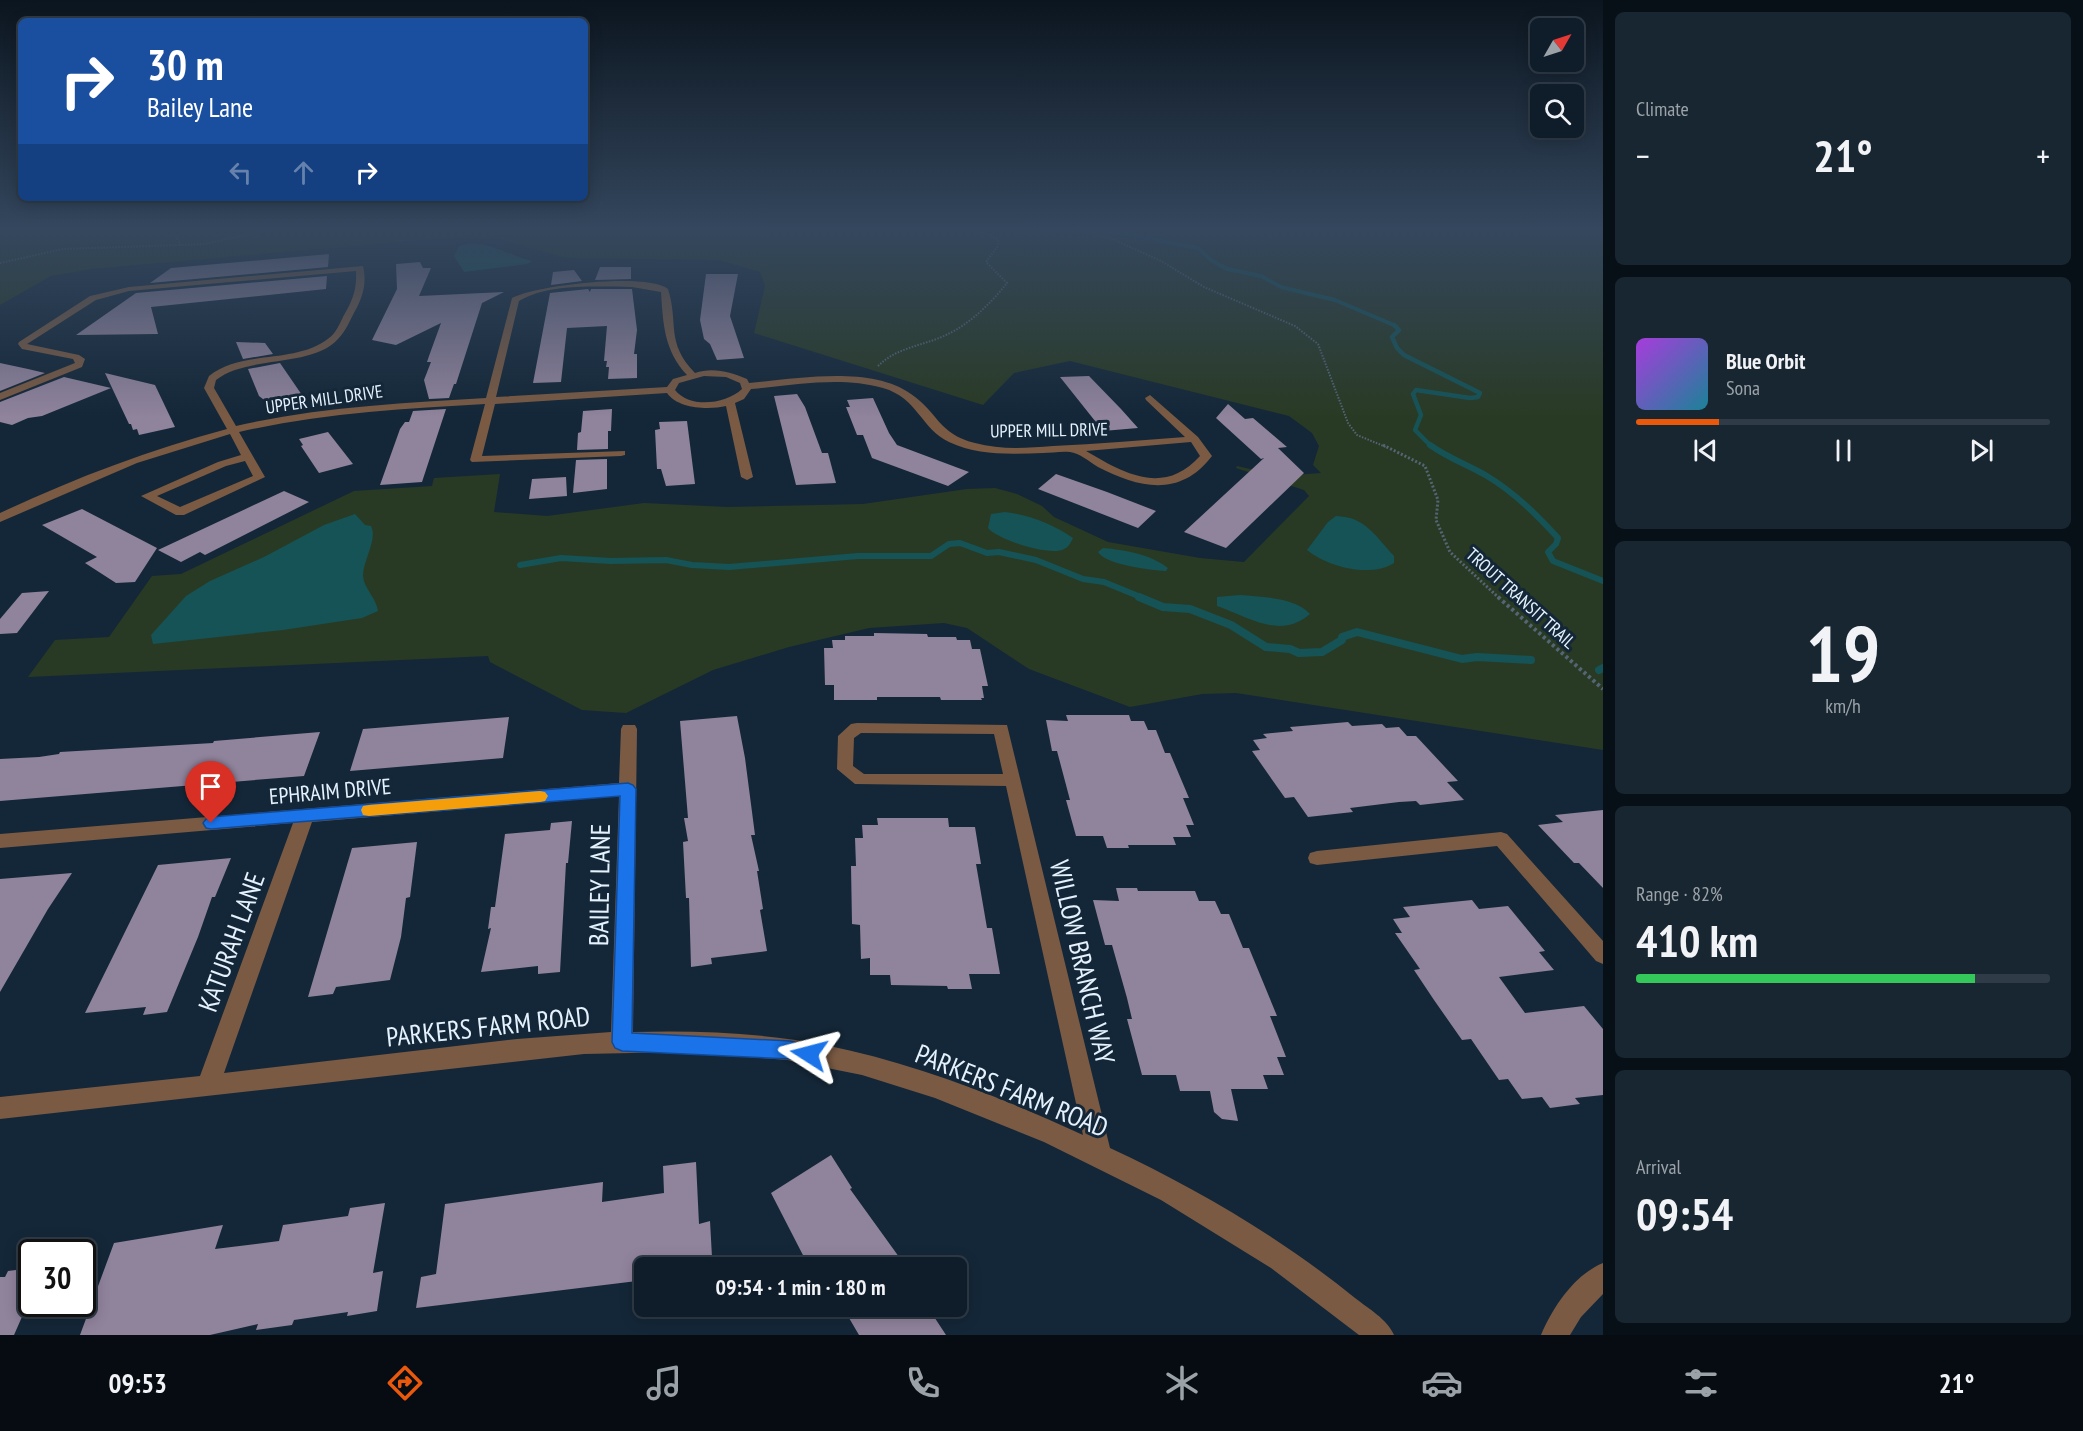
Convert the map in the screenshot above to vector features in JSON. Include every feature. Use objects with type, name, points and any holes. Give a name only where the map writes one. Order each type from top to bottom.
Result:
[{"type":"street","points":[[0,397],[80,365],[80,359],[76,357],[25,347],[22,344],[102,294],[111,292]]},
{"type":"street","points":[[248,457],[222,464],[147,496],[180,512],[259,477],[234,430],[208,388],[209,382],[214,376],[227,371],[307,352],[331,342],[338,336],[361,292]]},
{"type":"street","points":[[528,292],[515,300],[476,460],[621,453]]},
{"type":"street","points":[[665,292],[670,341],[676,357],[692,375],[676,381],[670,390],[679,400],[703,405],[730,402],[744,395],[748,386]]},
{"type":"street","name":"UPPER MILL DRIVE","points":[[692,375],[728,374],[744,381],[748,386],[832,381],[862,382],[886,387],[903,393],[923,410],[940,431],[968,444],[1005,451],[1194,439]]},
{"type":"street","name":"UPPER MILL DRIVE","points":[[0,518],[53,492],[110,468],[159,451],[234,430],[328,412],[376,407],[670,390]]},
{"type":"street","points":[[1075,448],[1112,470],[1156,482],[1172,481],[1182,477],[1206,456],[1194,439],[1150,398]]},
{"type":"street","points":[[730,402],[747,477]]},
{"type":"street","name":"WILLOW BRANCH WAY","points":[[1013,780],[861,780],[845,769],[846,736],[857,728],[1002,729],[1100,1156]]},
{"type":"street","name":"BAILEY LANE","points":[[622,1042],[629,729]]},
{"type":"street","name":"EPHRAIM DRIVE","points":[[0,841],[628,789]]},
{"type":"street","name":"KATURAH LANE","points":[[208,1086],[305,816]]},
{"type":"street","points":[[1317,858],[1501,839],[1603,955]]},
{"type":"street","name":"PARKERS FARM ROAD","points":[[0,1108],[541,1047],[622,1042],[790,1050],[888,1071],[993,1107],[1100,1156],[1226,1223],[1347,1306],[1380,1335]]},
{"type":"street","points":[[1555,1335],[1571,1307],[1603,1276]]},
{"type":"path","points":[[862,382],[883,361],[915,344],[947,335],[988,306],[999,292]]},
{"type":"path","name":"TROUT TRANSIT TRAIL","points":[[1218,292],[1295,326],[1318,344],[1348,423],[1357,435],[1379,443],[1425,466],[1438,500],[1436,520],[1450,552],[1519,617],[1603,689]]},
{"type":"shaded area","points":[[0,292],[22,292],[0,305]]},
{"type":"shaded area","points":[[764,292],[1603,292],[1603,750],[1236,693],[1202,694],[1130,707],[1029,669],[967,628],[944,623],[869,628],[789,647],[713,670],[626,713],[582,710],[490,662],[488,656],[28,677],[55,640],[109,637],[152,576],[181,574],[354,491],[432,486],[434,478],[500,474],[494,512],[547,516],[644,503],[727,507],[863,504],[967,489],[995,488],[1017,494],[1042,506],[1054,517],[1108,542],[1200,558],[1244,562],[1309,496],[1304,490],[1236,468],[1237,466],[1281,476],[1321,473],[1313,465],[1319,446],[1312,433],[1289,416],[1070,361],[1014,373],[983,405],[754,333]]},
{"type":"shaded area","points":[[1005,512],[1040,521],[1073,538],[1067,547],[1057,551],[1037,549],[1013,542],[988,528],[991,514]]},
{"type":"shaded area","points":[[355,514],[365,525],[371,526],[373,531],[363,576],[378,611],[362,618],[283,630],[153,644],[151,635],[186,596],[210,581],[264,557],[324,525]]},
{"type":"shaded area","points":[[1336,516],[1346,517],[1363,524],[1394,556],[1394,563],[1373,570],[1361,570],[1337,566],[1307,550],[1328,522]]},
{"type":"shaded area","points":[[1103,548],[1145,556],[1168,568],[1166,571],[1119,563],[1103,557],[1098,552]]},
{"type":"shaded area","points":[[1240,595],[1287,601],[1304,608],[1310,614],[1299,622],[1276,626],[1264,624],[1217,606],[1217,597]]},
{"type":"building","points":[[294,292],[151,307],[158,334],[76,335],[136,293]]},
{"type":"building","points":[[395,292],[421,292],[419,296],[503,292],[482,303],[456,384],[449,398],[429,399],[424,380],[431,362],[427,362],[441,323],[396,345],[372,340]]},
{"type":"building","points":[[632,292],[637,330],[634,354],[637,354],[637,378],[608,379],[609,367],[606,367],[607,361],[604,361],[607,326],[567,328],[561,382],[533,383],[550,293]]},
{"type":"building","points":[[704,292],[735,292],[730,316],[744,358],[717,360],[710,344],[704,339],[700,320]]},
{"type":"building","points":[[236,342],[265,343],[273,354],[243,359]]},
{"type":"building","points":[[0,363],[28,369],[45,373],[0,391]]},
{"type":"building","points":[[280,363],[304,398],[272,406],[259,396],[248,369]]},
{"type":"building","points":[[105,373],[155,385],[175,427],[139,435],[137,429],[133,430],[129,424]]},
{"type":"building","points":[[1089,376],[1138,428],[1103,431],[1060,377]]},
{"type":"building","points":[[64,377],[111,388],[42,416],[28,418],[12,425],[0,422],[0,402]]},
{"type":"building","points":[[797,394],[805,407],[822,453],[828,453],[836,483],[796,485],[774,396]]},
{"type":"building","points":[[873,398],[897,445],[969,472],[948,486],[872,458],[863,435],[857,435],[846,407],[850,407],[847,400]]},
{"type":"building","points":[[1228,404],[1245,419],[1253,418],[1287,447],[1278,448],[1304,473],[1226,548],[1184,532],[1264,458],[1261,459],[1216,418]]},
{"type":"building","points":[[446,409],[422,482],[380,485],[400,429],[405,422],[409,422],[413,411]]},
{"type":"building","points":[[612,409],[608,449],[577,450],[583,411]]},
{"type":"building","points":[[687,421],[695,484],[666,486],[661,469],[657,469],[655,430],[660,429],[659,422]]},
{"type":"building","points":[[328,432],[353,464],[319,473],[301,446],[303,445],[299,439]]},
{"type":"building","points":[[607,459],[607,489],[573,493],[576,460]]},
{"type":"building","points":[[1056,474],[1156,511],[1138,528],[1038,489]]},
{"type":"building","points":[[566,477],[567,496],[529,499],[532,479]]},
{"type":"building","points":[[284,491],[309,502],[205,555],[200,552],[181,562],[158,550]]},
{"type":"building","points":[[82,509],[157,548],[135,582],[116,583],[85,563],[97,557],[42,525]]},
{"type":"building","points":[[49,591],[17,633],[0,634],[0,619],[22,593]]},
{"type":"building","points":[[874,633],[927,634],[928,637],[956,637],[957,640],[970,640],[972,649],[980,649],[988,686],[982,686],[984,698],[981,698],[982,700],[941,700],[940,697],[877,697],[877,700],[834,700],[834,685],[825,685],[824,648],[833,648],[832,640],[845,640],[845,636],[874,636]]},
{"type":"building","points":[[1066,715],[1129,715],[1131,721],[1144,721],[1148,730],[1156,730],[1165,753],[1170,753],[1189,798],[1183,798],[1194,825],[1186,825],[1191,837],[1173,837],[1176,845],[1128,845],[1129,848],[1107,848],[1103,836],[1076,836],[1066,800],[1070,800],[1057,751],[1052,751],[1046,720],[1068,721]]},
{"type":"building","points":[[737,716],[755,835],[751,835],[759,871],[757,871],[763,909],[760,910],[767,951],[711,958],[712,964],[691,967],[689,898],[686,898],[683,842],[688,841],[684,818],[688,818],[680,721]]},
{"type":"building","points":[[509,717],[503,758],[350,771],[363,729]]},
{"type":"building","points":[[1348,722],[1352,726],[1382,724],[1386,728],[1399,727],[1407,736],[1416,736],[1458,781],[1447,782],[1464,800],[1420,805],[1416,801],[1399,802],[1350,808],[1353,812],[1308,817],[1294,797],[1285,798],[1252,751],[1260,750],[1253,740],[1267,738],[1263,734],[1293,731],[1290,727]]},
{"type":"building","points":[[320,732],[304,776],[0,801],[0,759],[39,757],[60,752],[213,743],[214,741]]},
{"type":"building","points":[[1603,810],[1603,888],[1579,863],[1574,863],[1538,825],[1563,822],[1555,815]]},
{"type":"building","points":[[877,818],[948,818],[949,827],[975,827],[981,864],[976,864],[987,928],[992,928],[1000,974],[969,974],[972,989],[891,985],[890,975],[870,975],[870,958],[861,959],[860,925],[852,924],[851,866],[856,866],[855,838],[863,838],[862,825],[878,825]]},
{"type":"building","points":[[572,821],[568,863],[566,863],[560,972],[538,974],[538,966],[481,972],[491,928],[488,929],[491,907],[495,907],[505,834],[550,830],[551,823]]},
{"type":"building","points":[[417,842],[410,897],[406,898],[401,937],[390,980],[336,987],[333,994],[308,997],[352,848]]},
{"type":"building","points":[[231,858],[215,897],[212,897],[167,1012],[143,1015],[146,1007],[85,1013],[158,865]]},
{"type":"building","points":[[72,873],[48,909],[0,992],[0,879]]},
{"type":"building","points":[[1116,888],[1137,888],[1138,891],[1195,891],[1199,901],[1215,901],[1221,914],[1229,914],[1243,948],[1249,948],[1277,1016],[1270,1016],[1286,1057],[1277,1057],[1284,1075],[1263,1075],[1268,1089],[1231,1089],[1238,1121],[1222,1119],[1214,1112],[1210,1091],[1180,1091],[1176,1075],[1142,1075],[1127,1019],[1132,1019],[1127,998],[1112,945],[1105,945],[1093,900],[1119,901]]},
{"type":"building","points":[[1472,900],[1479,909],[1508,906],[1545,951],[1539,952],[1554,970],[1499,977],[1525,1013],[1584,1006],[1603,1029],[1603,1095],[1575,1098],[1580,1104],[1550,1108],[1542,1097],[1522,1099],[1508,1079],[1499,1080],[1471,1039],[1462,1040],[1434,1000],[1414,970],[1420,969],[1395,933],[1402,933],[1393,919],[1410,917],[1403,907]]},
{"type":"building","points":[[831,1155],[852,1188],[850,1189],[899,1257],[804,1257],[771,1193]]},
{"type":"building","points":[[696,1162],[699,1224],[710,1221],[712,1257],[634,1257],[634,1281],[416,1308],[421,1277],[436,1274],[445,1204],[603,1182],[602,1202],[664,1193],[663,1166]]},
{"type":"building","points":[[385,1203],[373,1273],[383,1271],[377,1311],[347,1316],[348,1312],[294,1320],[292,1325],[256,1330],[258,1324],[210,1335],[80,1335],[87,1317],[96,1317],[96,1292],[114,1243],[223,1225],[215,1249],[279,1241],[283,1225],[348,1216],[350,1208]]},
{"type":"building","points":[[18,1270],[18,1317],[22,1317],[14,1335],[0,1335],[0,1277],[5,1277],[8,1271]]},
{"type":"building","points":[[848,1317],[934,1317],[946,1335],[859,1335]]},
{"type":"waterway","points":[[1303,292],[1335,300],[1394,325]]},
{"type":"waterway","points":[[1394,325],[1399,330],[1392,337],[1397,348],[1404,355],[1480,393],[1478,397],[1470,398],[1416,390],[1413,394],[1421,415],[1415,430],[1430,445]]},
{"type":"waterway","points":[[1430,445],[1497,483],[1534,513],[1558,538],[1556,544],[1548,552],[1553,561],[1603,581]]},
{"type":"waterway","points":[[520,565],[561,558],[611,561],[666,560],[692,565],[729,567],[858,556],[931,556],[949,544],[960,543],[987,553],[999,552],[1036,560],[1083,579],[1104,582],[1143,598]]},
{"type":"waterway","points":[[1139,597],[1163,607],[1190,609],[1231,625],[1266,647],[1290,649],[1299,653],[1322,652],[1342,640],[1342,637],[1357,632],[1462,659],[1477,657],[1531,660]]},
{"type":"waterway","points":[[1599,670],[1603,668]]},
{"type":"slow traffic","points":[[369,810],[540,796]]},
{"type":"route","points":[[211,823],[628,789],[622,1042],[729,1046],[790,1050],[809,1054]]}]
